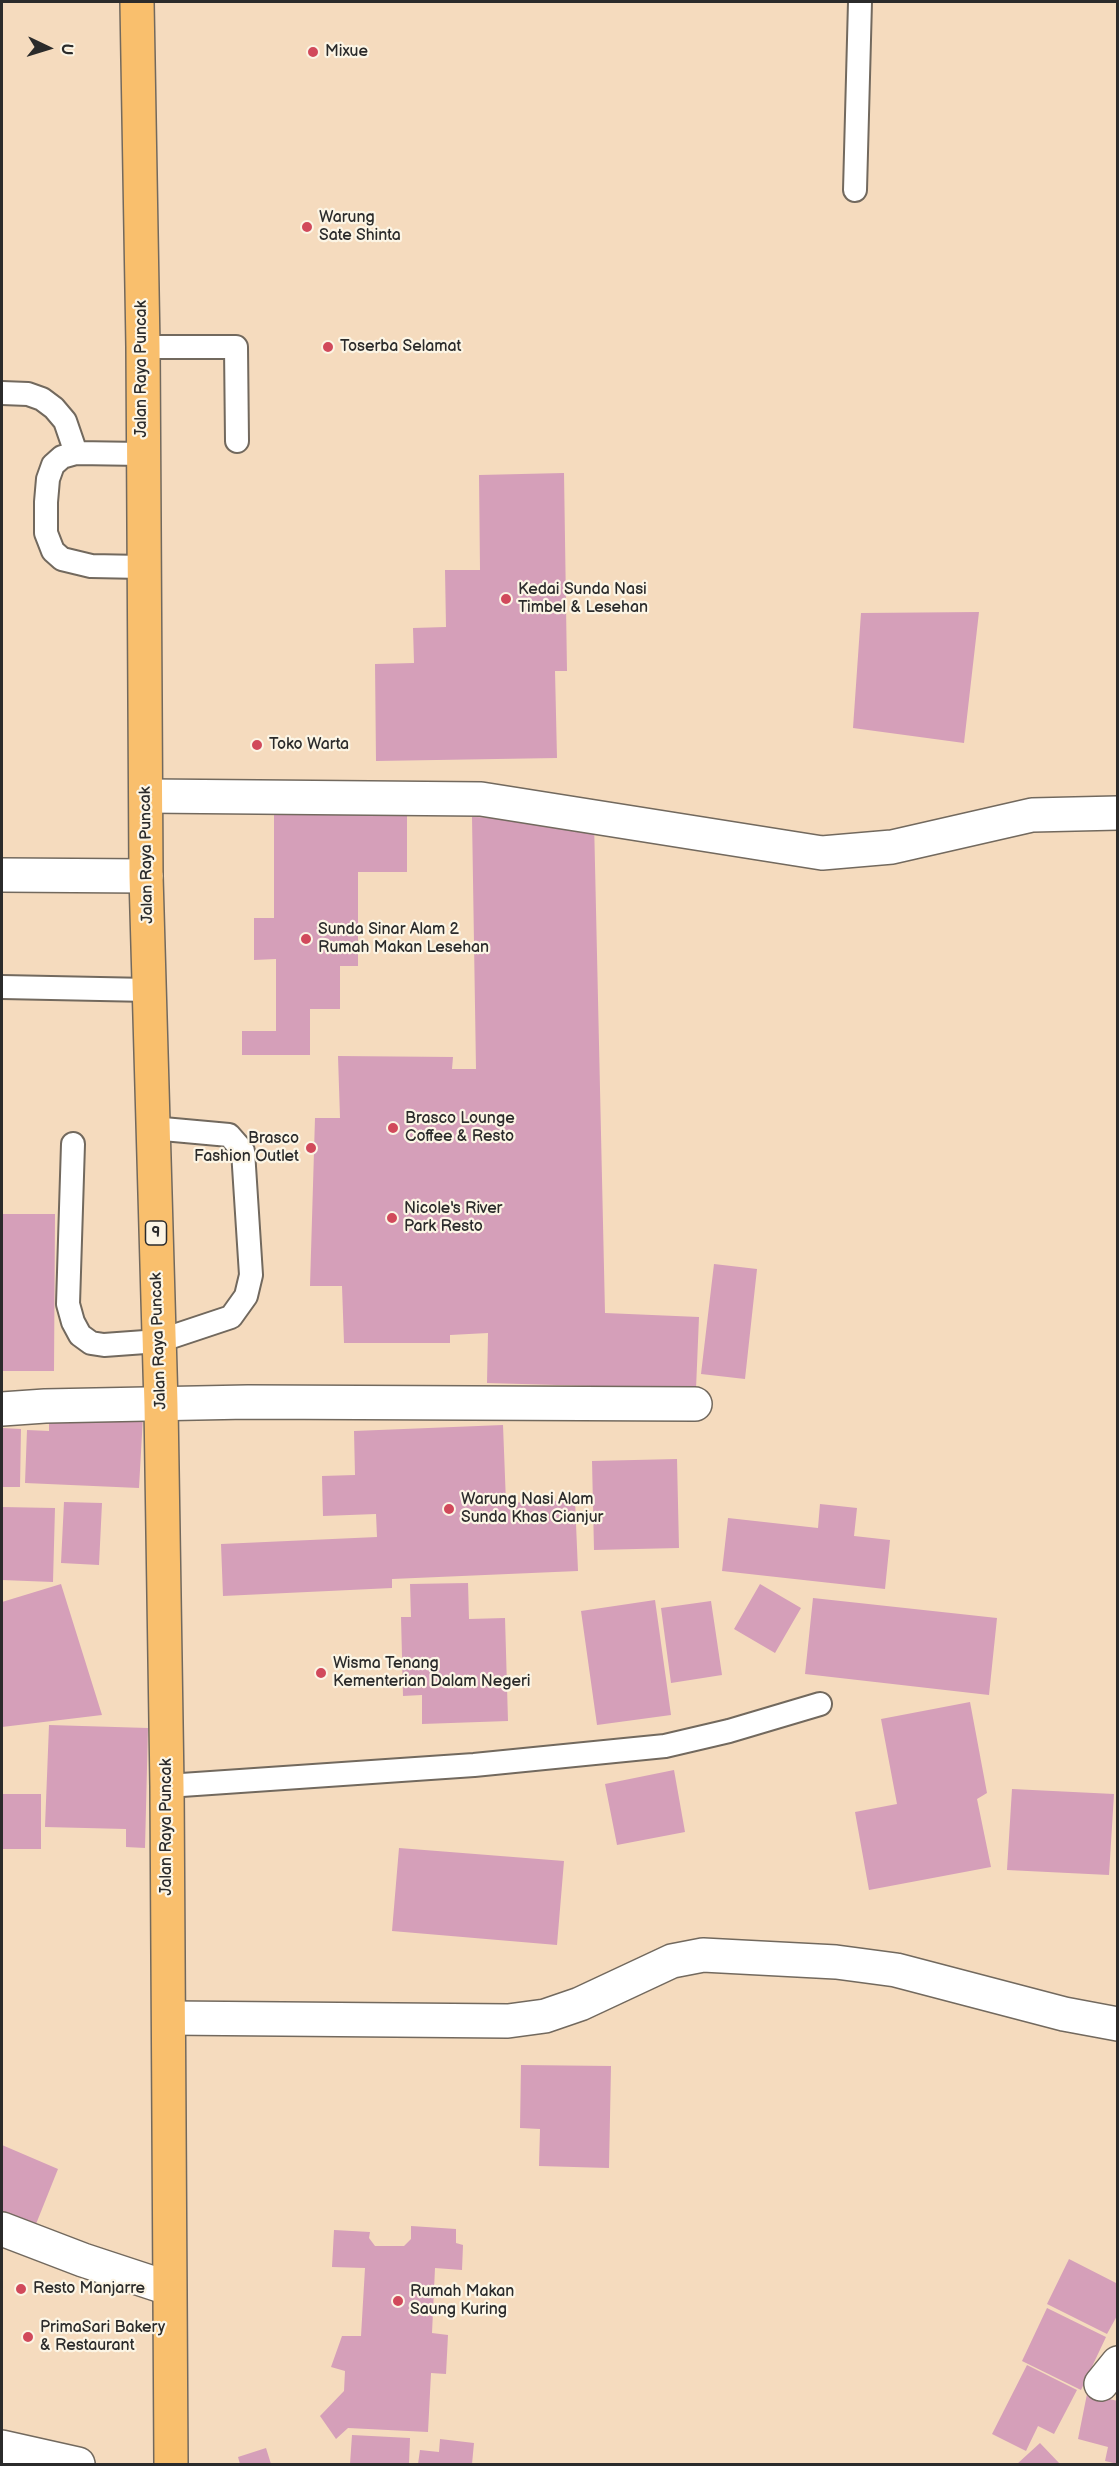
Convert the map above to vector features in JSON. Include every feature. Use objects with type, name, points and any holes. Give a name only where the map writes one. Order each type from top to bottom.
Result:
[{"type":"highway","name":"Jalan Raya Puncak","points":[[137,2],[143,347],[146,876],[161,1405],[167,1786],[168,2288],[171,2464]]},
{"type":"street","points":[[147,796],[481,799],[822,853],[892,847],[1032,814],[1118,813]]},
{"type":"street","points":[[2,875],[146,876]]},
{"type":"street","points":[[2,1409],[248,1402],[695,1404]]},
{"type":"street","points":[[169,2018],[508,2021],[545,2016],[580,2004],[672,1961],[703,1956],[836,1962],[896,1970],[1064,2014],[1118,2024]]},
{"type":"street","points":[[2,2229],[83,2260],[168,2288]]},
{"type":"street","points":[[2,2447],[78,2464]]},
{"type":"lane","points":[[855,190],[860,2]]},
{"type":"lane","points":[[143,347],[236,347],[237,441]]},
{"type":"lane","points":[[2,393],[28,394],[42,399],[54,408],[65,421],[76,453]]},
{"type":"lane","points":[[143,454],[76,453],[62,457],[53,465],[48,479],[46,533],[53,551],[62,559],[82,565],[143,567]]},
{"type":"lane","points":[[2,987],[149,990]]},
{"type":"lane","points":[[73,1144],[68,1304],[73,1322],[80,1335],[91,1343],[104,1346],[159,1341],[231,1317],[246,1296],[252,1275],[243,1151],[229,1135],[152,1128]]},
{"type":"lane","points":[[167,1786],[474,1766],[665,1746],[729,1731],[820,1704]]},
{"type":"building","name":"Kedai Sunda Nasi Timbel & Lesehan","points":[[564,473],[567,671],[555,671],[557,758],[376,761],[375,664],[414,663],[413,628],[446,627],[445,570],[480,570],[479,475]]},
{"type":"building","points":[[979,612],[964,743],[853,728],[861,613]]},
{"type":"building","name":"Sunda Sinar Alam 2 Rumah Makan Lesehan","points":[[407,811],[407,872],[358,872],[358,966],[340,966],[340,1009],[310,1009],[310,1055],[242,1055],[242,1031],[276,1031],[276,959],[254,960],[254,918],[274,918],[274,812]]},
{"type":"building","points":[[472,817],[594,820],[605,1313],[699,1317],[696,1389],[487,1383],[488,1333],[450,1335],[450,1343],[344,1343],[342,1286],[310,1286],[315,1118],[340,1118],[338,1056],[453,1057],[452,1069],[476,1069]]},
{"type":"building","points":[[2,1214],[55,1214],[54,1371],[2,1371]]},
{"type":"building","points":[[714,1264],[757,1269],[745,1379],[701,1374]]},
{"type":"building","points":[[49,1412],[143,1416],[139,1488],[25,1483],[27,1430],[49,1431]]},
{"type":"building","name":"Warung Nasi Alam Sunda Khas Cianjur","points":[[503,1425],[506,1503],[575,1500],[578,1571],[392,1579],[392,1588],[223,1596],[221,1544],[377,1537],[376,1514],[323,1516],[322,1476],[355,1475],[354,1431]]},
{"type":"building","points":[[2,1428],[21,1429],[20,1487],[2,1487]]},
{"type":"building","points":[[677,1459],[679,1548],[594,1550],[592,1461]]},
{"type":"building","points":[[64,1502],[102,1503],[99,1565],[61,1563]]},
{"type":"building","points":[[820,1504],[857,1508],[854,1536],[890,1540],[885,1589],[722,1571],[728,1518],[818,1528]]},
{"type":"building","points":[[2,1507],[55,1508],[53,1582],[2,1580]]},
{"type":"building","points":[[468,1583],[469,1619],[505,1618],[508,1721],[422,1724],[422,1695],[403,1696],[401,1617],[411,1617],[410,1584]]},
{"type":"building","points":[[61,1584],[102,1715],[2,1727],[2,1602]]},
{"type":"building","points":[[760,1584],[801,1608],[775,1653],[734,1629]]},
{"type":"building","points":[[813,1598],[997,1618],[989,1695],[805,1674]]},
{"type":"building","points":[[655,1600],[671,1715],[597,1725],[581,1611]]},
{"type":"building","points":[[711,1601],[722,1675],[671,1683],[661,1608]]},
{"type":"building","points":[[970,1702],[987,1793],[977,1799],[991,1867],[869,1890],[855,1812],[897,1804],[881,1719]]},
{"type":"building","points":[[49,1725],[148,1728],[145,1848],[126,1847],[126,1829],[45,1827]]},
{"type":"building","points":[[674,1770],[685,1832],[617,1845],[605,1784]]},
{"type":"building","points":[[1012,1789],[1114,1794],[1109,1875],[1007,1870]]},
{"type":"building","points":[[2,1794],[41,1794],[41,1849],[2,1849]]},
{"type":"building","points":[[399,1848],[564,1861],[557,1945],[392,1931]]},
{"type":"building","points":[[521,2065],[611,2066],[609,2168],[539,2166],[540,2129],[520,2128]]},
{"type":"building","points":[[2,2145],[58,2169],[34,2229],[2,2215]]},
{"type":"building","name":"Rumah Makan Saung Kuring","points":[[411,2226],[456,2229],[456,2243],[463,2245],[462,2270],[435,2268],[432,2333],[448,2335],[446,2374],[431,2373],[428,2432],[348,2428],[336,2439],[320,2416],[344,2391],[345,2371],[331,2367],[342,2336],[361,2336],[365,2268],[332,2267],[334,2230],[370,2232],[369,2238],[375,2246],[404,2246],[411,2239]]},
{"type":"building","points":[[1069,2259],[1118,2284],[1118,2314],[1107,2334],[1047,2304]]},
{"type":"building","points":[[1047,2308],[1106,2337],[1081,2390],[1022,2361]]},
{"type":"building","points":[[1027,2365],[1077,2390],[1054,2434],[1038,2426],[1026,2451],[992,2434]]},
{"type":"building","points":[[1087,2394],[1118,2401],[1118,2464],[1105,2461],[1108,2447],[1078,2439]]},
{"type":"building","points":[[352,2435],[410,2438],[409,2464],[350,2464]]},
{"type":"building","points":[[440,2439],[474,2443],[472,2464],[418,2464],[420,2450],[439,2452]]},
{"type":"building","points":[[1040,2443],[1060,2464],[1017,2464]]},
{"type":"building","points":[[266,2448],[271,2464],[240,2464],[238,2457]]},
{"type":"place","name":"Mixue","points":[[313,52]]},
{"type":"place","name":"Warung Sate Shinta","points":[[307,227]]},
{"type":"place","name":"Toserba Selamat","points":[[328,347]]},
{"type":"place","name":"Kedai Sunda Nasi Timbel & Lesehan","points":[[506,599]]},
{"type":"place","name":"Toko Warta","points":[[257,745]]},
{"type":"place","name":"Sunda Sinar Alam 2 Rumah Makan Lesehan","points":[[306,939]]},
{"type":"place","name":"Brasco Lounge Coffee & Resto","points":[[393,1128]]},
{"type":"place","name":"Brasco Fashion Outlet","points":[[311,1148]]},
{"type":"place","name":"Nicole's River Park Resto","points":[[392,1218]]},
{"type":"place","name":"Warung Nasi Alam Sunda Khas Cianjur","points":[[449,1509]]},
{"type":"place","name":"Wisma Tenang Kementerian Dalam Negeri","points":[[321,1673]]},
{"type":"place","name":"Resto Manjarre","points":[[21,2289]]},
{"type":"place","name":"Rumah Makan Saung Kuring","points":[[398,2301]]},
{"type":"place","name":"PrimaSari Bakery & Restaurant","points":[[28,2337]]}]
